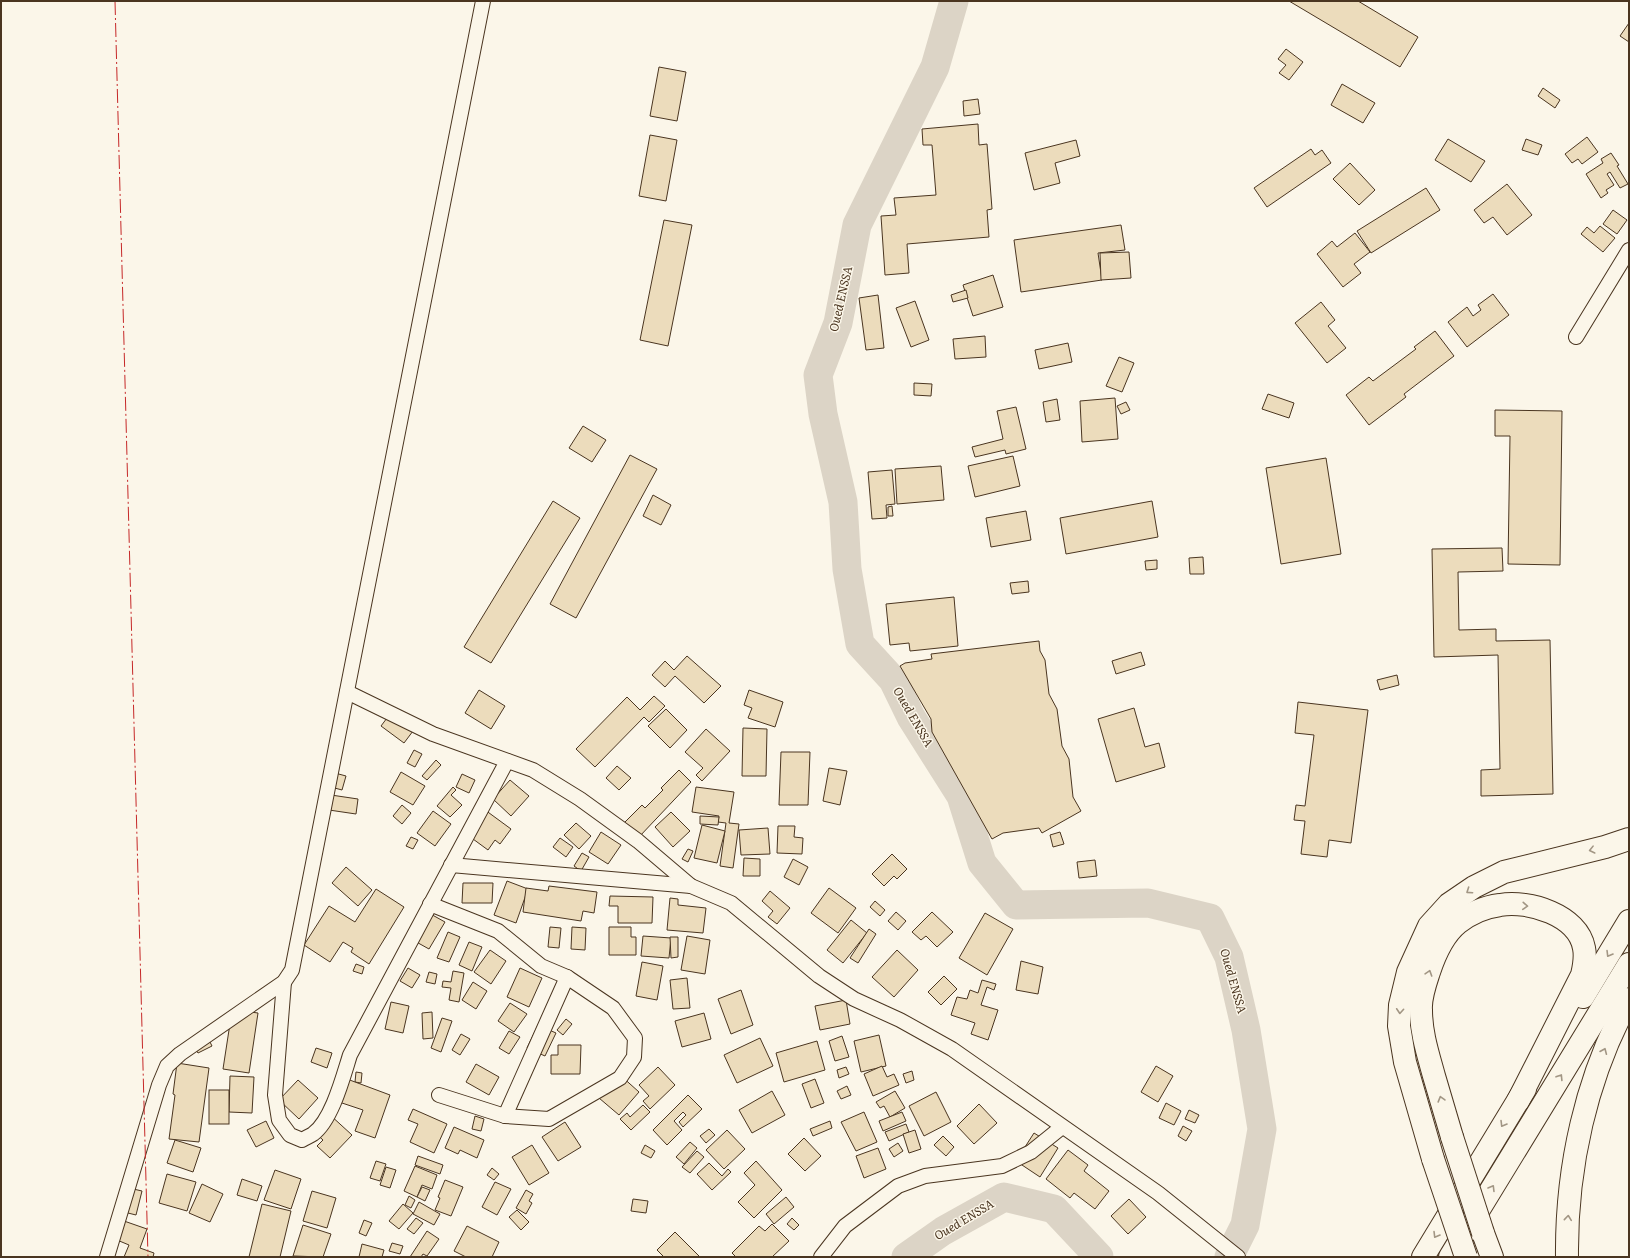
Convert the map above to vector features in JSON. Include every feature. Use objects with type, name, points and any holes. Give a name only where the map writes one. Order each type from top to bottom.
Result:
[{"type":"highway","points":[[1466,1257],[1433,1159],[1405,1062],[1399,1026],[1400,1005],[1408,972],[1429,926],[1449,904],[1474,887],[1504,872],[1605,847],[1629,839]]},
{"type":"highway","points":[[1492,1257],[1452,1137],[1423,1037],[1420,1009],[1425,984],[1434,958],[1446,936],[1458,923],[1476,912],[1500,905],[1529,905],[1556,914],[1570,924],[1579,934],[1584,947],[1586,960],[1582,975],[1518,1101]]},
{"type":"highway","points":[[1423,1257],[1629,921]]},
{"type":"highway","points":[[1450,1257],[1629,964]]},
{"type":"highway","points":[[1567,1257],[1567,1230],[1573,1169],[1585,1108],[1602,1055],[1629,999]]},
{"type":"street","points":[[107,1257],[159,1085],[167,1066],[198,1041],[284,982],[292,970],[483,1]]},
{"type":"street","points":[[1576,337],[1629,250]]},
{"type":"street","points":[[347,692],[432,734],[533,770],[580,799],[638,841],[691,886],[731,903],[819,976],[854,999],[900,1020],[952,1049],[1158,1193],[1238,1257]]},
{"type":"street","points":[[284,982],[275,1095],[279,1120],[290,1134],[302,1140],[314,1133],[325,1119],[335,1101],[350,1055],[508,761]]},
{"type":"street","points":[[451,866],[691,886]]},
{"type":"street","points":[[430,904],[498,931],[541,966],[567,977],[613,1008],[635,1038],[634,1057],[620,1078],[549,1119],[505,1116],[439,1095]]},
{"type":"street","points":[[505,1116],[567,977]]},
{"type":"street","points":[[821,1257],[846,1226],[898,1186],[925,1176],[1002,1166],[1031,1152],[1062,1127]]},
{"type":"building","points":[[1289,1],[1358,1],[1418,37],[1400,67]]},
{"type":"building","points":[[1629,23],[1629,42],[1620,36]]},
{"type":"building","points":[[1286,49],[1303,62],[1289,80],[1279,73],[1286,65],[1278,59]]},
{"type":"building","points":[[659,67],[686,72],[677,121],[650,116]]},
{"type":"building","points":[[1342,84],[1375,103],[1363,123],[1331,105]]},
{"type":"building","points":[[1543,88],[1560,100],[1555,108],[1538,96]]},
{"type":"building","points":[[978,99],[980,114],[964,116],[963,101]]},
{"type":"building","points":[[978,124],[979,145],[987,144],[992,209],[987,210],[989,237],[907,244],[909,273],[885,275],[881,216],[896,215],[894,198],[936,195],[932,145],[923,145],[922,129]]},
{"type":"building","points":[[650,135],[677,140],[666,201],[639,196]]},
{"type":"building","points":[[1587,137],[1598,152],[1582,164],[1578,159],[1572,163],[1565,154]]},
{"type":"building","points":[[1448,139],[1485,161],[1471,182],[1435,160]]},
{"type":"building","points":[[1526,139],[1542,145],[1538,155],[1522,150]]},
{"type":"building","points":[[1076,140],[1080,156],[1055,163],[1060,183],[1034,190],[1025,153]]},
{"type":"building","points":[[1311,149],[1315,155],[1322,150],[1331,163],[1267,207],[1254,188]]},
{"type":"building","points":[[1611,153],[1619,165],[1617,166],[1628,184],[1620,188],[1610,172],[1607,174],[1614,185],[1606,190],[1608,193],[1601,198],[1586,174],[1603,163],[1601,159]]},
{"type":"building","points":[[1350,163],[1375,190],[1359,205],[1333,179]]},
{"type":"building","points":[[1507,184],[1532,215],[1507,235],[1493,217],[1484,223],[1474,210]]},
{"type":"building","points":[[1426,188],[1440,210],[1371,253],[1357,231]]},
{"type":"building","points":[[1613,210],[1627,220],[1617,234],[1603,224]]},
{"type":"building","points":[[664,220],[692,225],[668,346],[640,340]]},
{"type":"building","points":[[1121,225],[1125,250],[1098,253],[1102,280],[1021,292],[1014,240]]},
{"type":"building","points":[[1600,226],[1615,238],[1603,252],[1581,234],[1587,227],[1594,233]]},
{"type":"building","points":[[1355,233],[1370,252],[1354,264],[1361,273],[1343,287],[1317,254],[1332,241],[1337,247]]},
{"type":"building","points":[[1129,252],[1131,278],[1101,280],[1100,253]]},
{"type":"building","points":[[993,275],[1003,307],[973,316],[963,285]]},
{"type":"building","points":[[966,290],[968,298],[953,302],[951,295]]},
{"type":"building","points":[[1493,294],[1509,315],[1467,347],[1448,322],[1467,307],[1473,316],[1481,310],[1478,305]]},
{"type":"building","points":[[878,295],[884,348],[866,350],[859,298]]},
{"type":"building","points":[[915,301],[929,340],[911,347],[896,308]]},
{"type":"building","points":[[1321,302],[1335,320],[1328,326],[1346,348],[1327,363],[1295,323]]},
{"type":"building","points":[[1435,331],[1454,356],[1404,394],[1406,397],[1369,425],[1346,395],[1369,377],[1373,381],[1416,349],[1414,347]]},
{"type":"building","points":[[985,336],[986,357],[955,359],[953,339]]},
{"type":"building","points":[[1068,343],[1072,362],[1039,369],[1035,350]]},
{"type":"building","points":[[1119,357],[1134,363],[1122,392],[1106,386]]},
{"type":"building","points":[[914,383],[932,384],[931,396],[914,395]]},
{"type":"building","points":[[1268,394],[1294,403],[1289,418],[1262,409]]},
{"type":"building","points":[[1115,398],[1118,439],[1082,442],[1080,401]]},
{"type":"building","points":[[1057,399],[1060,420],[1046,422],[1043,402]]},
{"type":"building","points":[[1126,402],[1130,410],[1121,414],[1117,406]]},
{"type":"building","points":[[1016,407],[1026,449],[1006,454],[1005,450],[975,457],[972,447],[1003,439],[997,411]]},
{"type":"building","points":[[1495,410],[1562,411],[1560,565],[1508,564],[1510,436],[1495,436]]},
{"type":"building","points":[[583,426],[606,440],[592,462],[569,448]]},
{"type":"building","points":[[630,455],[657,469],[576,618],[550,604]]},
{"type":"building","points":[[1013,456],[1020,486],[975,497],[968,466]]},
{"type":"building","points":[[1326,458],[1341,554],[1281,564],[1266,468]]},
{"type":"building","points":[[941,466],[944,500],[897,504],[895,469]]},
{"type":"building","points":[[892,470],[895,504],[886,505],[887,518],[872,519],[868,472]]},
{"type":"building","points":[[653,495],[671,505],[661,525],[643,516]]},
{"type":"building","points":[[553,501],[580,518],[491,663],[464,647]]},
{"type":"building","points":[[1152,501],[1158,537],[1066,554],[1060,518]]},
{"type":"building","points":[[892,506],[893,516],[888,516],[888,507]]},
{"type":"building","points":[[1026,511],[1031,540],[991,547],[986,518]]},
{"type":"building","points":[[1502,548],[1503,571],[1458,572],[1459,630],[1496,629],[1496,641],[1550,640],[1553,794],[1481,796],[1481,770],[1500,769],[1498,655],[1434,657],[1432,549]]},
{"type":"building","points":[[1203,557],[1204,574],[1190,574],[1189,558]]},
{"type":"building","points":[[1157,560],[1157,569],[1146,570],[1145,561]]},
{"type":"building","points":[[1028,581],[1029,592],[1012,594],[1010,583]]},
{"type":"building","points":[[954,597],[958,646],[910,651],[909,643],[890,645],[886,604]]},
{"type":"building","points":[[1039,641],[1040,651],[1045,660],[1049,694],[1057,709],[1062,746],[1069,759],[1073,797],[1081,811],[1042,833],[1039,828],[1003,833],[992,839],[932,732],[931,719],[900,666],[905,663],[932,659],[931,654]]},
{"type":"building","points":[[1141,652],[1145,665],[1116,674],[1112,661]]},
{"type":"building","points":[[687,656],[721,686],[704,703],[675,676],[665,687],[652,675],[665,661],[674,670]]},
{"type":"building","points":[[1397,675],[1399,685],[1380,690],[1377,680]]},
{"type":"building","points":[[479,690],[505,706],[491,729],[465,713]]},
{"type":"building","points":[[749,690],[783,702],[775,727],[748,718],[752,708],[744,705]]},
{"type":"building","points":[[654,696],[665,706],[649,722],[644,717],[595,767],[576,749],[627,697],[640,710]]},
{"type":"building","points":[[1298,702],[1368,710],[1351,843],[1329,840],[1327,857],[1301,854],[1305,821],[1294,820],[1296,805],[1305,806],[1314,735],[1295,733]]},
{"type":"building","points":[[1134,708],[1145,747],[1159,743],[1165,767],[1116,782],[1098,719]]},
{"type":"building","points":[[666,709],[687,730],[670,748],[648,726]]},
{"type":"building","points":[[390,714],[413,731],[404,743],[381,726]]},
{"type":"building","points":[[743,728],[767,729],[766,776],[742,776]]},
{"type":"building","points":[[706,729],[730,751],[702,781],[696,775],[703,768],[685,752]]},
{"type":"building","points":[[414,750],[422,754],[415,767],[407,763]]},
{"type":"building","points":[[781,752],[810,752],[808,805],[779,805]]},
{"type":"building","points":[[436,760],[441,765],[427,780],[422,776]]},
{"type":"building","points":[[617,766],[631,778],[619,790],[606,778]]},
{"type":"building","points":[[829,768],[847,771],[840,805],[823,801]]},
{"type":"building","points":[[679,770],[691,782],[639,837],[624,823],[642,805],[645,808],[663,790],[661,788]]},
{"type":"building","points":[[401,772],[425,786],[413,805],[390,792]]},
{"type":"building","points":[[335,773],[346,776],[342,790],[331,787]]},
{"type":"building","points":[[462,774],[475,780],[469,793],[456,787]]},
{"type":"building","points":[[510,780],[529,796],[511,816],[493,799]]},
{"type":"building","points":[[453,787],[456,790],[451,795],[462,805],[450,817],[437,806]]},
{"type":"building","points":[[696,787],[734,792],[729,823],[739,824],[733,868],[720,866],[726,823],[718,822],[719,816],[692,812]]},
{"type":"building","points":[[331,795],[358,799],[356,814],[329,810]]},
{"type":"building","points":[[402,805],[411,813],[402,824],[393,816]]},
{"type":"building","points":[[481,807],[511,829],[500,844],[495,840],[488,850],[473,839]]},
{"type":"building","points":[[433,811],[451,824],[435,846],[417,833]]},
{"type":"building","points":[[671,812],[690,831],[673,847],[655,827]]},
{"type":"building","points":[[700,816],[719,817],[718,825],[700,824]]},
{"type":"building","points":[[576,823],[591,836],[579,849],[564,835]]},
{"type":"building","points":[[702,825],[725,831],[717,863],[694,858]]},
{"type":"building","points":[[778,826],[795,826],[794,837],[803,838],[802,854],[777,853]]},
{"type":"building","points":[[768,828],[770,854],[741,855],[739,830]]},
{"type":"building","points":[[601,832],[621,845],[608,864],[589,852]]},
{"type":"building","points":[[1060,832],[1064,844],[1053,847],[1050,835]]},
{"type":"building","points":[[411,837],[418,840],[413,849],[406,846]]},
{"type":"building","points":[[560,838],[573,847],[566,857],[553,847]]},
{"type":"building","points":[[688,849],[693,851],[688,862],[682,859]]},
{"type":"building","points":[[582,853],[589,857],[581,871],[574,866]]},
{"type":"building","points":[[892,854],[907,869],[897,879],[894,876],[884,886],[872,874]]},
{"type":"building","points":[[744,858],[760,859],[760,876],[743,876]]},
{"type":"building","points":[[793,859],[808,867],[799,885],[784,877]]},
{"type":"building","points":[[1095,860],[1097,876],[1079,878],[1077,862]]},
{"type":"building","points":[[346,867],[372,890],[358,906],[332,883]]},
{"type":"building","points":[[507,881],[528,889],[516,923],[494,915]]},
{"type":"building","points":[[463,883],[493,883],[492,903],[462,903]]},
{"type":"building","points":[[549,886],[597,892],[594,913],[583,911],[581,921],[523,912],[526,888],[548,891]]},
{"type":"building","points":[[829,888],[856,908],[838,933],[811,913]]},
{"type":"building","points":[[376,889],[404,907],[369,964],[351,952],[353,948],[343,942],[330,962],[304,945],[329,906],[355,922]]},
{"type":"building","points":[[770,891],[790,908],[777,924],[768,917],[773,911],[762,901]]},
{"type":"building","points":[[610,896],[653,897],[652,923],[618,923],[618,906],[609,906]]},
{"type":"building","points":[[670,898],[678,899],[678,905],[706,908],[703,933],[667,930]]},
{"type":"building","points":[[875,901],[885,910],[880,916],[870,907]]},
{"type":"building","points":[[427,912],[445,922],[429,949],[411,939]]},
{"type":"building","points":[[896,912],[906,921],[898,930],[888,921]]},
{"type":"building","points":[[932,912],[953,932],[937,947],[926,936],[921,940],[912,932]]},
{"type":"building","points":[[985,913],[1013,929],[987,975],[959,958]]},
{"type":"building","points":[[851,920],[867,933],[843,963],[827,950]]},
{"type":"building","points":[[550,927],[561,928],[559,948],[548,947]]},
{"type":"building","points":[[572,927],[586,928],[585,950],[571,949]]},
{"type":"building","points":[[609,927],[631,927],[631,937],[636,937],[636,955],[609,955]]},
{"type":"building","points":[[869,929],[876,934],[858,963],[850,958]]},
{"type":"building","points":[[448,932],[460,937],[449,962],[437,958]]},
{"type":"building","points":[[643,936],[671,938],[669,958],[641,956]]},
{"type":"building","points":[[687,936],[710,940],[705,974],[681,970]]},
{"type":"building","points":[[670,937],[678,937],[678,957],[671,958]]},
{"type":"building","points":[[469,942],[482,947],[472,971],[459,965]]},
{"type":"building","points":[[490,950],[506,961],[491,984],[474,972]]},
{"type":"building","points":[[897,950],[918,970],[894,997],[872,977]]},
{"type":"building","points":[[1021,961],[1043,967],[1038,994],[1016,990]]},
{"type":"building","points":[[642,962],[663,966],[657,1000],[636,996]]},
{"type":"building","points":[[356,964],[364,967],[362,974],[353,971]]},
{"type":"building","points":[[408,968],[420,975],[412,988],[400,981]]},
{"type":"building","points":[[520,968],[542,978],[529,1007],[507,997]]},
{"type":"building","points":[[453,971],[464,973],[459,1002],[449,1000],[451,988],[442,987],[443,981],[451,982]]},
{"type":"building","points":[[429,972],[437,974],[435,984],[426,982]]},
{"type":"building","points":[[944,976],[957,989],[941,1005],[928,992]]},
{"type":"building","points":[[687,978],[690,1008],[673,1009],[670,980]]},
{"type":"building","points":[[982,980],[996,984],[994,990],[987,987],[981,1005],[998,1010],[988,1040],[971,1034],[975,1023],[951,1015],[957,997],[967,999],[970,990],[978,993]]},
{"type":"building","points":[[473,982],[487,991],[476,1009],[462,1000]]},
{"type":"building","points":[[741,990],[753,1025],[731,1034],[718,999]]},
{"type":"building","points":[[846,1000],[850,1024],[820,1030],[815,1006]]},
{"type":"building","points":[[391,1002],[409,1006],[403,1033],[385,1029]]},
{"type":"building","points":[[510,1003],[527,1014],[514,1032],[498,1021]]},
{"type":"building","points":[[243,1011],[258,1013],[249,1073],[223,1069],[231,1017]]},
{"type":"building","points":[[432,1012],[433,1038],[423,1039],[422,1013]]},
{"type":"building","points":[[704,1013],[711,1039],[682,1047],[675,1021]]},
{"type":"building","points":[[442,1018],[452,1021],[441,1052],[431,1048]]},
{"type":"building","points":[[566,1019],[572,1024],[563,1035],[557,1030]]},
{"type":"building","points":[[538,1025],[556,1033],[545,1056],[527,1048]]},
{"type":"building","points":[[509,1031],[520,1037],[509,1054],[499,1048]]},
{"type":"building","points":[[461,1034],[470,1039],[460,1055],[452,1050]]},
{"type":"building","points":[[879,1035],[886,1066],[861,1072],[854,1041]]},
{"type":"building","points":[[207,1036],[212,1046],[198,1053],[192,1044]]},
{"type":"building","points":[[842,1036],[849,1057],[835,1061],[829,1041]]},
{"type":"building","points":[[760,1038],[773,1066],[737,1083],[724,1055]]},
{"type":"building","points":[[817,1041],[825,1070],[784,1082],[776,1053]]},
{"type":"building","points":[[558,1045],[581,1045],[580,1074],[551,1074],[551,1055],[558,1055]]},
{"type":"building","points":[[316,1048],[332,1053],[327,1068],[311,1062]]},
{"type":"building","points":[[177,1063],[209,1068],[199,1142],[169,1139],[175,1095],[173,1094]]},
{"type":"building","points":[[476,1064],[499,1077],[489,1095],[466,1082]]},
{"type":"building","points":[[882,1066],[887,1077],[894,1074],[899,1085],[873,1096],[864,1074]]},
{"type":"building","points":[[1156,1066],[1173,1076],[1158,1102],[1141,1092]]},
{"type":"building","points":[[658,1067],[675,1085],[650,1109],[643,1101],[649,1096],[639,1085]]},
{"type":"building","points":[[846,1067],[849,1074],[839,1078],[837,1070]]},
{"type":"building","points":[[912,1071],[914,1080],[906,1083],[903,1074]]},
{"type":"building","points":[[356,1072],[362,1073],[361,1083],[355,1082]]},
{"type":"building","points":[[620,1075],[639,1092],[619,1115],[599,1098]]},
{"type":"building","points":[[230,1076],[254,1077],[252,1113],[229,1112]]},
{"type":"building","points":[[347,1079],[390,1095],[375,1138],[355,1131],[363,1110],[339,1102]]},
{"type":"building","points":[[815,1079],[824,1103],[811,1108],[802,1084]]},
{"type":"building","points":[[298,1080],[318,1098],[299,1119],[279,1100]]},
{"type":"building","points":[[847,1086],[851,1095],[841,1099],[837,1091]]},
{"type":"building","points":[[209,1090],[229,1090],[229,1124],[209,1124]]},
{"type":"building","points":[[772,1091],[785,1115],[752,1133],[739,1110]]},
{"type":"building","points":[[895,1091],[905,1108],[890,1117],[884,1106],[880,1108],[876,1102]]},
{"type":"building","points":[[936,1092],[951,1122],[924,1136],[909,1106]]},
{"type":"building","points":[[688,1095],[702,1109],[683,1127],[679,1122],[686,1115],[683,1112],[674,1121],[682,1130],[667,1145],[653,1130]]},
{"type":"building","points":[[1166,1103],[1181,1111],[1174,1125],[1159,1118]]},
{"type":"building","points":[[979,1104],[997,1123],[974,1144],[957,1126]]},
{"type":"building","points":[[643,1105],[650,1112],[631,1130],[620,1119],[627,1113],[630,1117]]},
{"type":"building","points":[[413,1109],[447,1124],[434,1153],[410,1142],[418,1124],[408,1120]]},
{"type":"building","points":[[1189,1110],[1199,1115],[1195,1123],[1185,1119]]},
{"type":"building","points":[[864,1112],[877,1142],[856,1151],[841,1122]]},
{"type":"building","points":[[902,1112],[906,1121],[883,1131],[879,1121]]},
{"type":"building","points":[[329,1114],[352,1135],[330,1158],[317,1146],[323,1140],[313,1131]]},
{"type":"building","points":[[475,1116],[484,1119],[481,1131],[472,1129]]},
{"type":"building","points":[[266,1121],[274,1138],[256,1147],[247,1130]]},
{"type":"building","points":[[830,1121],[832,1128],[813,1136],[810,1129]]},
{"type":"building","points":[[565,1122],[581,1147],[558,1161],[542,1137]]},
{"type":"building","points":[[906,1124],[909,1132],[889,1141],[885,1132]]},
{"type":"building","points":[[1183,1126],[1192,1131],[1186,1141],[1178,1136]]},
{"type":"building","points":[[454,1127],[484,1140],[477,1158],[460,1150],[458,1154],[445,1148]]},
{"type":"building","points":[[709,1129],[715,1135],[706,1143],[700,1136]]},
{"type":"building","points":[[727,1130],[745,1149],[724,1169],[706,1150]]},
{"type":"building","points":[[915,1130],[921,1149],[909,1153],[903,1134]]},
{"type":"building","points":[[1034,1133],[1058,1148],[1040,1177],[1016,1161]]},
{"type":"building","points":[[943,1136],[954,1147],[946,1156],[934,1145]]},
{"type":"building","points":[[804,1138],[821,1156],[805,1171],[788,1154]]},
{"type":"building","points":[[175,1140],[201,1148],[193,1172],[167,1163]]},
{"type":"building","points":[[690,1142],[697,1148],[684,1164],[676,1157]]},
{"type":"building","points":[[898,1143],[903,1151],[894,1157],[889,1149]]},
{"type":"building","points":[[532,1145],[549,1173],[529,1185],[512,1157]]},
{"type":"building","points":[[645,1145],[655,1151],[651,1158],[641,1153]]},
{"type":"building","points":[[878,1148],[886,1169],[864,1178],[856,1156]]},
{"type":"building","points":[[1068,1150],[1088,1165],[1084,1171],[1109,1191],[1095,1209],[1074,1193],[1070,1198],[1046,1179]]},
{"type":"building","points":[[697,1151],[704,1157],[690,1173],[682,1167]]},
{"type":"building","points":[[418,1156],[443,1165],[440,1174],[415,1165]]},
{"type":"building","points":[[376,1161],[386,1164],[380,1181],[370,1178]]},
{"type":"building","points":[[756,1161],[782,1190],[754,1218],[738,1202],[755,1185],[744,1173]]},
{"type":"building","points":[[709,1163],[722,1176],[728,1169],[731,1172],[712,1190],[697,1174]]},
{"type":"building","points":[[415,1166],[437,1175],[432,1189],[422,1185],[417,1197],[404,1191]]},
{"type":"building","points":[[386,1167],[396,1170],[390,1188],[380,1185]]},
{"type":"building","points":[[492,1168],[499,1174],[494,1180],[487,1175]]},
{"type":"building","points":[[275,1170],[301,1179],[291,1209],[264,1200]]},
{"type":"building","points":[[167,1174],[196,1182],[187,1211],[159,1203]]},
{"type":"building","points":[[242,1179],[262,1186],[257,1201],[237,1195]]},
{"type":"building","points":[[445,1180],[463,1187],[451,1216],[435,1210],[440,1198],[438,1197]]},
{"type":"building","points":[[495,1182],[511,1189],[497,1215],[482,1207]]},
{"type":"building","points":[[202,1184],[223,1194],[210,1222],[189,1213]]},
{"type":"building","points":[[422,1187],[430,1190],[425,1201],[417,1197]]},
{"type":"building","points":[[129,1188],[142,1191],[136,1215],[124,1212]]},
{"type":"building","points":[[526,1190],[533,1194],[529,1201],[532,1203],[526,1214],[516,1208]]},
{"type":"building","points":[[312,1191],[336,1198],[327,1228],[303,1221]]},
{"type":"building","points":[[409,1196],[415,1200],[411,1208],[405,1205]]},
{"type":"building","points":[[786,1197],[794,1207],[774,1224],[766,1214]]},
{"type":"building","points":[[633,1199],[648,1201],[646,1213],[631,1211]]},
{"type":"building","points":[[1129,1199],[1146,1217],[1128,1234],[1111,1216]]},
{"type":"building","points":[[419,1202],[440,1214],[434,1225],[413,1214]]},
{"type":"building","points":[[262,1204],[291,1211],[280,1257],[249,1257]]},
{"type":"building","points":[[403,1204],[413,1213],[399,1229],[389,1221]]},
{"type":"building","points":[[517,1210],[529,1222],[521,1230],[509,1217]]},
{"type":"building","points":[[416,1218],[423,1223],[414,1234],[407,1229]]},
{"type":"building","points":[[792,1218],[799,1225],[794,1230],[787,1224]]},
{"type":"building","points":[[364,1220],[372,1223],[366,1236],[359,1233]]},
{"type":"building","points":[[124,1221],[147,1229],[140,1248],[154,1253],[153,1257],[124,1257],[129,1245],[117,1240]]},
{"type":"building","points":[[772,1224],[789,1241],[772,1257],[736,1257],[732,1253],[759,1226],[765,1231]]},
{"type":"building","points":[[303,1225],[331,1234],[323,1257],[293,1256]]},
{"type":"building","points":[[467,1226],[499,1242],[492,1257],[466,1257],[454,1251]]},
{"type":"building","points":[[427,1231],[439,1239],[427,1256],[423,1254],[421,1257],[410,1257]]},
{"type":"building","points":[[675,1232],[700,1257],[664,1257],[657,1250]]},
{"type":"building","points":[[392,1243],[403,1246],[400,1254],[389,1251]]},
{"type":"building","points":[[362,1244],[384,1250],[382,1257],[359,1257]]},
{"type":"waterway","name":"Oued ENSSA","points":[[954,1],[935,67],[857,225],[838,323],[818,375],[823,414],[843,502],[847,569],[860,644],[893,680],[911,717],[961,796],[982,863],[1016,905],[1148,903],[1210,918],[1229,957],[1246,1030],[1262,1129],[1245,1225],[1229,1257]]},
{"type":"waterway","name":"Oued ENSSA","points":[[906,1257],[943,1231],[1004,1197],[1054,1209],[1099,1257]]},
{"type":"power","points":[[115,1],[148,1257]]}]
